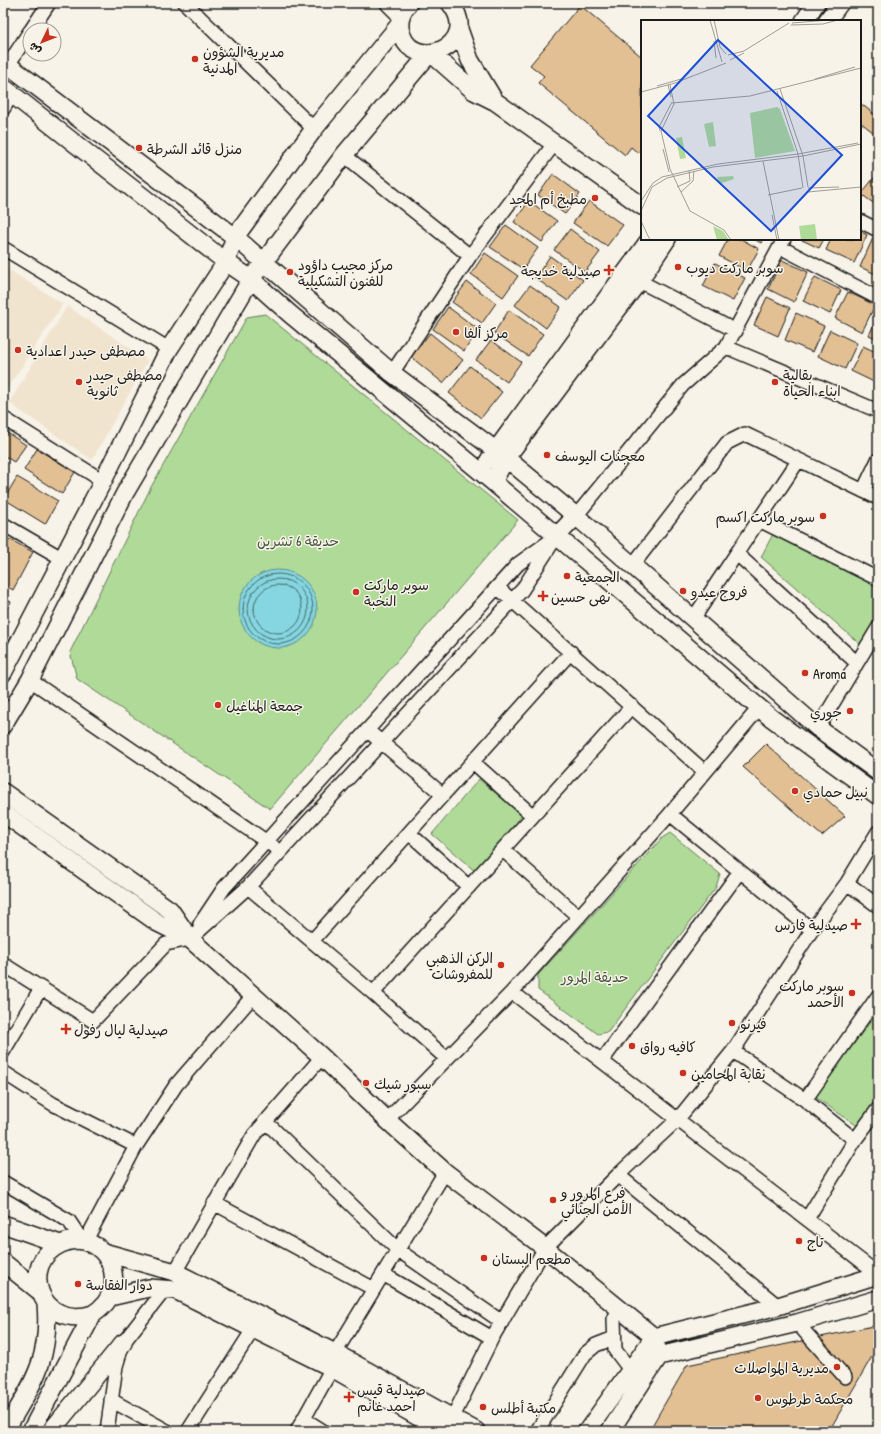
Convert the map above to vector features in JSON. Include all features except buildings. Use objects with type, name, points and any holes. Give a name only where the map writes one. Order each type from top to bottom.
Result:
[{"type":"main road","points":[[389,3],[403,14]]},
{"type":"main road","points":[[403,14],[401,33],[405,42],[420,52],[430,54],[442,51],[450,46],[456,38],[459,29],[459,19],[450,3]]},
{"type":"main road","points":[[805,20],[816,3]]},
{"type":"main road","points":[[827,20],[840,3]]},
{"type":"main road","points":[[30,680],[4,670],[63,559],[169,349],[226,262],[235,237],[314,129],[403,14]]},
{"type":"main road","points":[[459,29],[470,60],[486,89],[496,102]]},
{"type":"main road","points":[[430,54],[474,91],[496,102],[641,205]]},
{"type":"main road","points":[[3,725],[30,680],[125,493],[251,279],[344,155],[430,54]]},
{"type":"main road","points":[[5,63],[235,237],[262,263],[392,373],[501,455],[576,516],[818,728],[878,772]]},
{"type":"main road","points":[[8,90],[226,262],[251,279],[290,314],[487,477],[556,537],[760,708],[878,796]]},
{"type":"main road","points":[[487,477],[649,240]]},
{"type":"main road","points":[[501,455],[639,281],[666,240]]},
{"type":"main road","points":[[103,481],[125,493]]},
{"type":"main road","points":[[556,537],[576,516]]},
{"type":"main road","points":[[3,792],[170,910],[190,939],[322,1057],[387,1120],[445,1172],[545,1248],[654,1337],[659,1356]]},
{"type":"main road","points":[[3,814],[158,923],[190,939]]},
{"type":"main road","points":[[3,1224],[60,1244],[82,1242],[103,1252],[175,1272],[448,1425],[476,1431]]},
{"type":"main road","points":[[5,1431],[36,1378],[42,1360],[47,1340],[43,1297],[38,1280],[39,1269],[44,1258],[51,1250],[60,1244]]},
{"type":"main road","points":[[3,1262],[43,1297],[54,1311],[68,1317],[83,1317],[100,1310],[110,1297],[114,1286],[114,1274],[110,1262],[103,1252]]},
{"type":"main road","points":[[587,1431],[654,1337],[778,1306],[878,1275]]},
{"type":"main road","points":[[110,1297],[149,1288],[166,1288],[183,1293],[254,1328],[333,1361]]},
{"type":"main road","points":[[610,1431],[659,1356],[796,1323],[878,1299]]},
{"type":"main road","points":[[31,1431],[93,1314]]},
{"type":"main road","points":[[51,1431],[123,1343]]},
{"type":"street","points":[[36,22],[49,3]]},
{"type":"street","points":[[185,3],[314,129]]},
{"type":"street","points":[[5,63],[22,41]]},
{"type":"street","points":[[3,109],[8,90]]},
{"type":"street","points":[[392,373],[470,256],[554,144]]},
{"type":"street","points":[[344,155],[470,256]]},
{"type":"street","points":[[861,222],[878,230]]},
{"type":"street","points":[[576,516],[683,385],[726,347],[736,331],[782,243],[878,298]]},
{"type":"street","points":[[3,248],[169,349]]},
{"type":"street","points":[[639,281],[736,331]]},
{"type":"street","points":[[726,347],[878,411]]},
{"type":"street","points":[[3,418],[103,481]]},
{"type":"street","points":[[632,566],[727,444],[745,434],[798,461],[878,498]]},
{"type":"street","points":[[863,491],[878,460]]},
{"type":"street","points":[[693,619],[798,461]]},
{"type":"street","points":[[759,520],[878,579]]},
{"type":"street","points":[[3,524],[63,559]]},
{"type":"street","points":[[190,939],[224,888],[497,587],[518,564],[556,537]]},
{"type":"street","points":[[3,964],[93,1020],[166,944],[190,939],[248,887],[522,590],[556,537]]},
{"type":"street","points":[[737,554],[857,663]]},
{"type":"street","points":[[497,587],[705,772]]},
{"type":"street","points":[[818,728],[878,628]]},
{"type":"street","points":[[312,941],[571,652]]},
{"type":"street","points":[[30,680],[281,852]]},
{"type":"street","points":[[373,993],[632,706]]},
{"type":"street","points":[[387,1120],[512,992],[670,814],[760,708]]},
{"type":"street","points":[[367,730],[443,795]]},
{"type":"street","points":[[472,762],[533,816]]},
{"type":"street","points":[[670,814],[812,930]]},
{"type":"street","points":[[448,1425],[492,1338],[545,1248],[618,1175],[678,1119],[733,1051],[812,930],[847,883],[878,832]]},
{"type":"street","points":[[409,833],[469,887]]},
{"type":"street","points":[[503,850],[579,917]]},
{"type":"street","points":[[602,1061],[740,871]]},
{"type":"street","points":[[847,883],[878,906]]},
{"type":"street","points":[[248,887],[373,993],[447,1059]]},
{"type":"street","points":[[3,1052],[42,988]]},
{"type":"street","points":[[512,992],[878,1275]]},
{"type":"street","points":[[82,1242],[136,1146],[176,1086],[253,996]]},
{"type":"street","points":[[806,1100],[878,996]]},
{"type":"street","points":[[733,1051],[806,1100],[855,1140]]},
{"type":"street","points":[[175,1272],[245,1149],[265,1121],[322,1057]]},
{"type":"street","points":[[3,1072],[53,1104],[136,1146]]},
{"type":"street","points":[[807,1219],[855,1140],[878,1109]]},
{"type":"street","points":[[265,1121],[398,1250],[502,1322]]},
{"type":"street","points":[[297,1431],[333,1361],[374,1289],[445,1172]]},
{"type":"street","points":[[618,1175],[778,1306]]},
{"type":"street","points":[[3,1182],[69,1222],[74,1226],[82,1242]]},
{"type":"street","points":[[214,1203],[374,1289]]},
{"type":"street","points":[[383,1274],[492,1338]]},
{"type":"street","points":[[107,1431],[110,1400],[116,1366],[123,1343],[166,1288]]},
{"type":"street","points":[[619,1308],[614,1319],[615,1350],[631,1371]]},
{"type":"street","points":[[796,1323],[845,1378]]},
{"type":"street","points":[[188,1431],[254,1328]]},
{"type":"street","points":[[537,1431],[585,1354],[596,1344],[614,1338]]},
{"type":"street","points":[[110,1400],[167,1431]]},
{"type":"street","points":[[304,1419],[324,1431]]},
{"type":"shaded area","name":"مصطفى حيدر اعدادية","points":[[3,266],[63,304],[3,395]]},
{"type":"shaded area","name":"مصطفى حيدر ثانوية","points":[[67,306],[148,360],[92,460],[9,403]]},
{"type":"green space","name":"حديقة 6 تشرين","points":[[265,314],[518,520],[270,809],[77,679],[70,652],[151,487],[247,317]]},
{"type":"green space","points":[[774,532],[878,585],[878,619],[862,646],[761,557]]},
{"type":"green space","points":[[479,779],[525,818],[477,873],[432,834]]},
{"type":"green space","name":"حديقة المرور","points":[[670,833],[720,874],[716,887],[608,1032],[598,1034],[538,990],[538,975],[662,838]]},
{"type":"green space","points":[[878,1011],[878,1101],[859,1127],[815,1097]]},
{"type":"water","points":[[270,570],[286,570],[300,576],[311,587],[317,601],[317,617],[311,631],[300,642],[286,648],[270,648],[256,642],[245,631],[239,617],[239,601],[245,587],[256,576]]},
{"type":"railway","points":[[874,1431],[878,1425]]},
{"type":"place","name":"مديرية الشؤون المدنية","points":[[195,59]]},
{"type":"place","name":"منزل قائد الشرطة","points":[[139,148]]},
{"type":"place","name":"مطبخ أم المجد","points":[[595,198]]},
{"type":"place","name":"سوبر ماركت ديوب","points":[[678,267]]},
{"type":"place","name":"صيدلية خديجة","points":[[609,270]]},
{"type":"place","name":"مركز مجيب داؤود للفنون التشكيلية","points":[[290,272]]},
{"type":"place","name":"مركز ألفا","points":[[456,332]]},
{"type":"place","name":"مصطفى حيدر اعدادية","points":[[18,350]]},
{"type":"place","name":"مصطفى حيدر ثانوية","points":[[79,382]]},
{"type":"place","name":"بقالية ابناء الحياة","points":[[775,382]]},
{"type":"place","name":"معجنات اليوسف","points":[[547,455]]},
{"type":"place","name":"سوبر ماركت اكسم","points":[[823,516]]},
{"type":"place","name":"الجمعية","points":[[567,576]]},
{"type":"place","name":"فروج عيدو","points":[[683,591]]},
{"type":"place","name":"سوبر ماركت النخبة","points":[[356,592]]},
{"type":"place","name":"نهى حسين","points":[[543,596]]},
{"type":"place","name":"Aroma","points":[[805,673]]},
{"type":"place","name":"جمعة المناغيل","points":[[218,705]]},
{"type":"place","name":"جوري","points":[[850,711]]},
{"type":"place","name":"نبيل حمادي","points":[[795,791]]},
{"type":"place","name":"صيدلية فارس","points":[[856,924]]},
{"type":"place","name":"الركن الذهبي للمفروشات","points":[[501,965]]},
{"type":"place","name":"سوبر ماركت الأحمد","points":[[852,993]]},
{"type":"place","name":"فيرنو","points":[[732,1023]]},
{"type":"place","name":"صيدلية ليال رفول","points":[[66,1029]]},
{"type":"place","name":"كافيه رواق","points":[[632,1046]]},
{"type":"place","name":"نقابة المحامين","points":[[683,1073]]},
{"type":"place","name":"سبور شيك","points":[[366,1083]]},
{"type":"place","name":"فرع المرور و الأمن الجنائي","points":[[553,1200]]},
{"type":"place","name":"تاج","points":[[799,1241]]},
{"type":"place","name":"مطعم البستان","points":[[484,1258]]},
{"type":"place","name":"دوار الفقاسة","points":[[78,1284]]},
{"type":"place","name":"مديرية المواصلات","points":[[837,1367]]},
{"type":"place","name":"صيدلية قيس احمد غانم","points":[[349,1397]]},
{"type":"place","name":"محكمة طرطوس","points":[[758,1398]]},
{"type":"place","name":"مكتبة أطلس","points":[[483,1407]]}]
